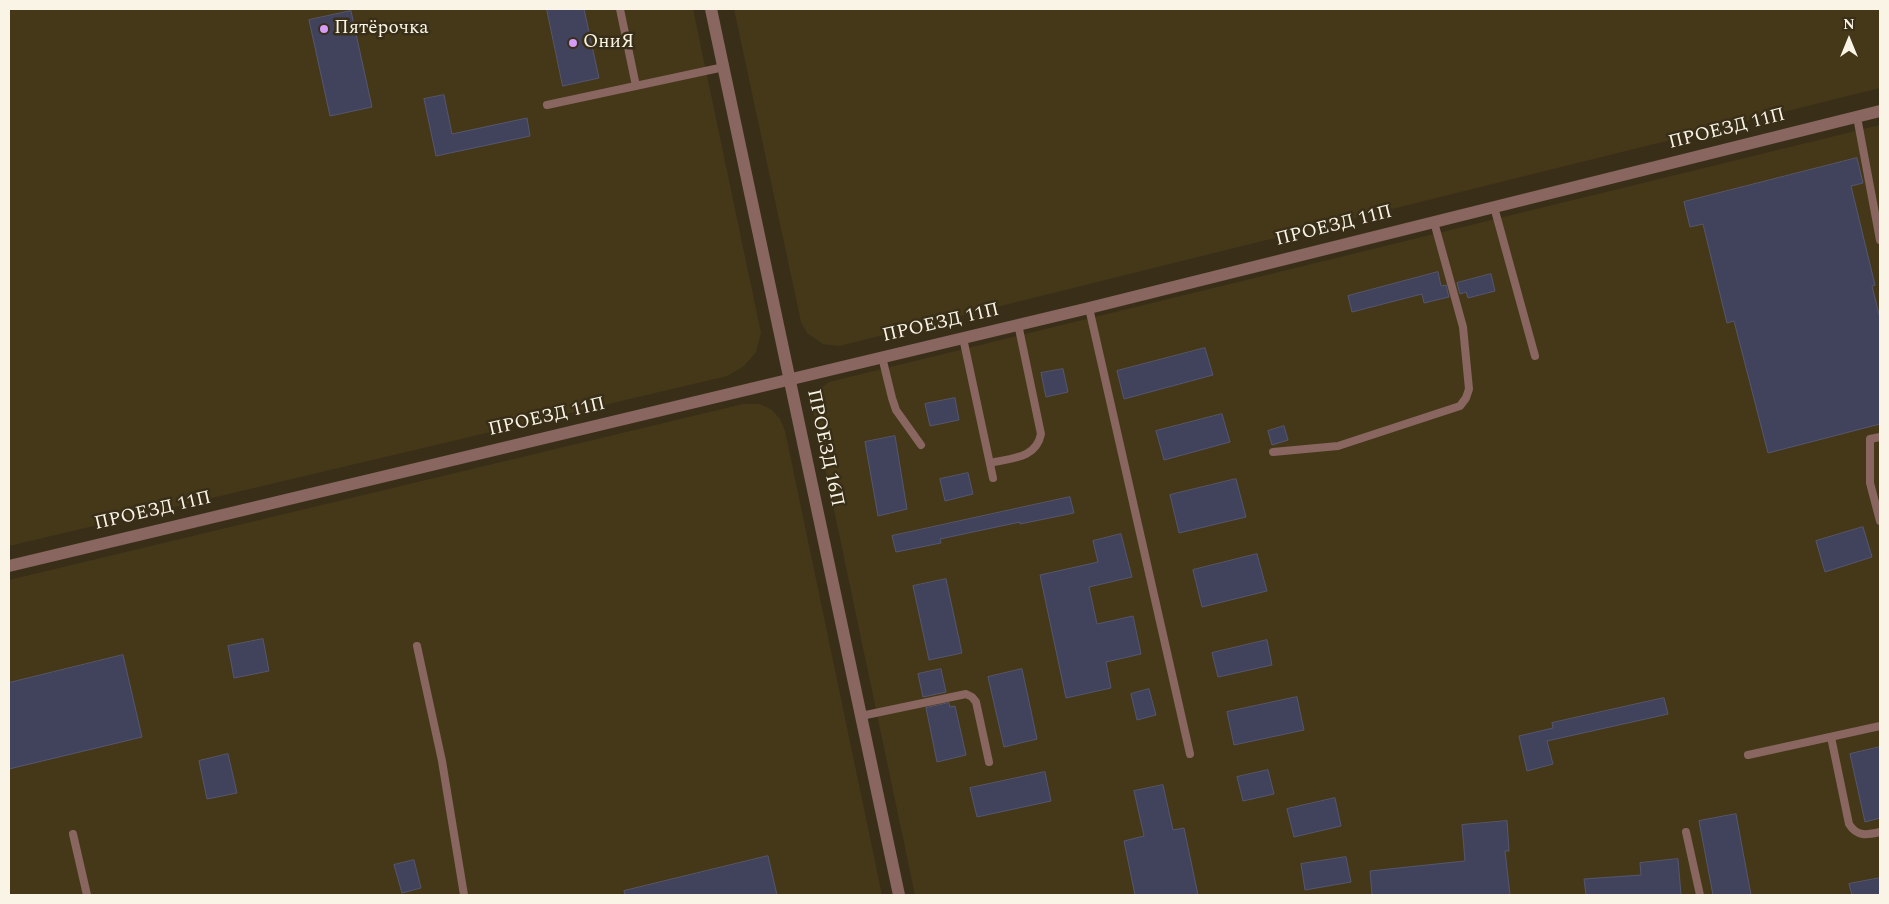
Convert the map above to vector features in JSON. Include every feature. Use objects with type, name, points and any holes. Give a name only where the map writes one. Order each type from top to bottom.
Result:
[{"type":"street","name":"ПРОЕЗД 16П","points":[[711,9],[899,895]]},
{"type":"street","name":"ПРОЕЗД 11П","points":[[9,566],[1089,308],[1880,111]]},
{"type":"lane","points":[[620,9],[636,86]]},
{"type":"lane","points":[[547,105],[724,67]]},
{"type":"lane","points":[[1857,117],[1880,240]]},
{"type":"lane","points":[[1494,207],[1535,356]]},
{"type":"lane","points":[[1273,452],[1338,446],[1460,406],[1466,398],[1469,389],[1463,327],[1434,222]]},
{"type":"lane","points":[[1089,308],[1190,754]]},
{"type":"lane","points":[[990,463],[1030,453],[1039,443],[1041,434],[1018,324]]},
{"type":"lane","points":[[963,338],[993,478]]},
{"type":"lane","points":[[882,357],[896,410],[922,445]]},
{"type":"lane","points":[[1880,436],[1870,439],[1870,471],[1873,495],[1880,521]]},
{"type":"lane","points":[[417,646],[442,761],[464,895]]},
{"type":"lane","points":[[861,716],[966,694],[976,702],[989,762]]},
{"type":"lane","points":[[1748,755],[1880,726]]},
{"type":"lane","points":[[1831,737],[1849,824],[1853,831],[1860,834],[1867,835],[1880,832]]},
{"type":"lane","points":[[1686,832],[1700,895]]},
{"type":"lane","points":[[73,834],[88,895]]},
{"type":"shaded area","points":[[9,9],[693,9],[761,333],[756,352],[744,366],[727,376],[9,546]]},
{"type":"shaded area","points":[[734,9],[1880,9],[1880,88],[839,346],[823,344],[807,333],[801,322]]},
{"type":"shaded area","points":[[1880,125],[1880,895],[915,895],[813,410],[816,392],[829,382]]},
{"type":"shaded area","points":[[743,404],[760,404],[772,410],[780,419],[785,431],[882,895],[9,895],[9,580]]},
{"type":"building","name":"ОниЯ","points":[[547,9],[584,9],[599,78],[563,86]]},
{"type":"building","points":[[351,11],[372,107],[330,116],[309,20]]},
{"type":"building","points":[[444,95],[452,134],[527,118],[530,136],[436,156],[424,99]]},
{"type":"building","points":[[1857,158],[1863,183],[1851,186],[1875,285],[1872,286],[1880,318],[1880,424],[1768,453],[1734,321],[1727,323],[1703,224],[1690,227],[1684,202]]},
{"type":"building","points":[[1438,272],[1441,286],[1446,285],[1449,297],[1424,303],[1422,294],[1352,312],[1348,296]]},
{"type":"building","points":[[1491,274],[1495,291],[1468,298],[1466,292],[1460,294],[1457,283]]},
{"type":"building","points":[[1205,348],[1213,375],[1124,399],[1117,371]]},
{"type":"building","points":[[1063,369],[1068,392],[1046,397],[1041,373]]},
{"type":"building","points":[[955,398],[959,420],[930,426],[925,404]]},
{"type":"building","points":[[1222,414],[1230,442],[1164,460],[1156,431]]},
{"type":"building","points":[[1284,426],[1288,440],[1272,445],[1268,431]]},
{"type":"building","points":[[895,436],[907,509],[878,516],[865,442]]},
{"type":"building","points":[[968,473],[973,494],[945,501],[940,479]]},
{"type":"building","points":[[1236,479],[1246,517],[1179,533],[1170,495]]},
{"type":"building","points":[[1070,497],[1074,513],[940,539],[941,543],[896,552],[892,536]]},
{"type":"building","points":[[1863,527],[1872,557],[1825,572],[1816,541]]},
{"type":"building","points":[[1121,534],[1132,577],[1089,587],[1097,624],[1133,616],[1141,654],[1106,662],[1111,688],[1066,698],[1040,575],[1098,562],[1093,541]]},
{"type":"building","points":[[1257,554],[1267,591],[1202,607],[1193,570]]},
{"type":"building","points":[[946,579],[962,653],[929,660],[913,586]]},
{"type":"building","points":[[263,639],[269,671],[234,678],[228,646]]},
{"type":"building","points":[[1267,640],[1272,665],[1218,677],[1212,653]]},
{"type":"building","points":[[123,655],[142,737],[9,769],[9,683]]},
{"type":"building","points":[[941,669],[946,692],[923,697],[918,674]]},
{"type":"building","points":[[1022,669],[1037,739],[1004,747],[988,677]]},
{"type":"building","points":[[1149,689],[1156,715],[1137,720],[1131,694]]},
{"type":"building","points":[[1297,697],[1304,730],[1234,745],[1227,712]]},
{"type":"building","points":[[1664,698],[1668,714],[1547,741],[1553,764],[1527,771],[1519,736],[1553,728],[1552,723]]},
{"type":"building","points":[[949,703],[950,707],[955,706],[966,755],[937,762],[926,708]]},
{"type":"building","points":[[1880,747],[1880,818],[1865,822],[1850,754]]},
{"type":"building","points":[[228,754],[237,793],[207,799],[199,761]]},
{"type":"building","points":[[1268,770],[1274,794],[1243,801],[1237,777]]},
{"type":"building","points":[[1045,772],[1051,801],[977,817],[970,788]]},
{"type":"building","points":[[1163,785],[1173,830],[1184,828],[1198,895],[1135,895],[1124,841],[1144,836],[1134,791]]},
{"type":"building","points":[[1335,798],[1341,826],[1294,837],[1287,809]]},
{"type":"building","points":[[1736,814],[1751,895],[1713,895],[1699,821]]},
{"type":"building","points":[[1507,821],[1509,851],[1505,851],[1510,895],[1372,895],[1370,871],[1465,861],[1462,825]]},
{"type":"building","points":[[768,856],[777,895],[625,895],[624,891]]},
{"type":"building","points":[[1346,857],[1351,882],[1305,890],[1301,864]]},
{"type":"building","points":[[1678,859],[1681,895],[1586,895],[1584,879],[1641,875],[1640,863]]},
{"type":"building","points":[[414,860],[421,888],[402,893],[394,865]]},
{"type":"building","points":[[1880,878],[1880,895],[1852,895],[1849,884]]},
{"type":"place","name":"Пятёрочка","points":[[324,29]]},
{"type":"place","name":"ОниЯ","points":[[573,43]]}]
